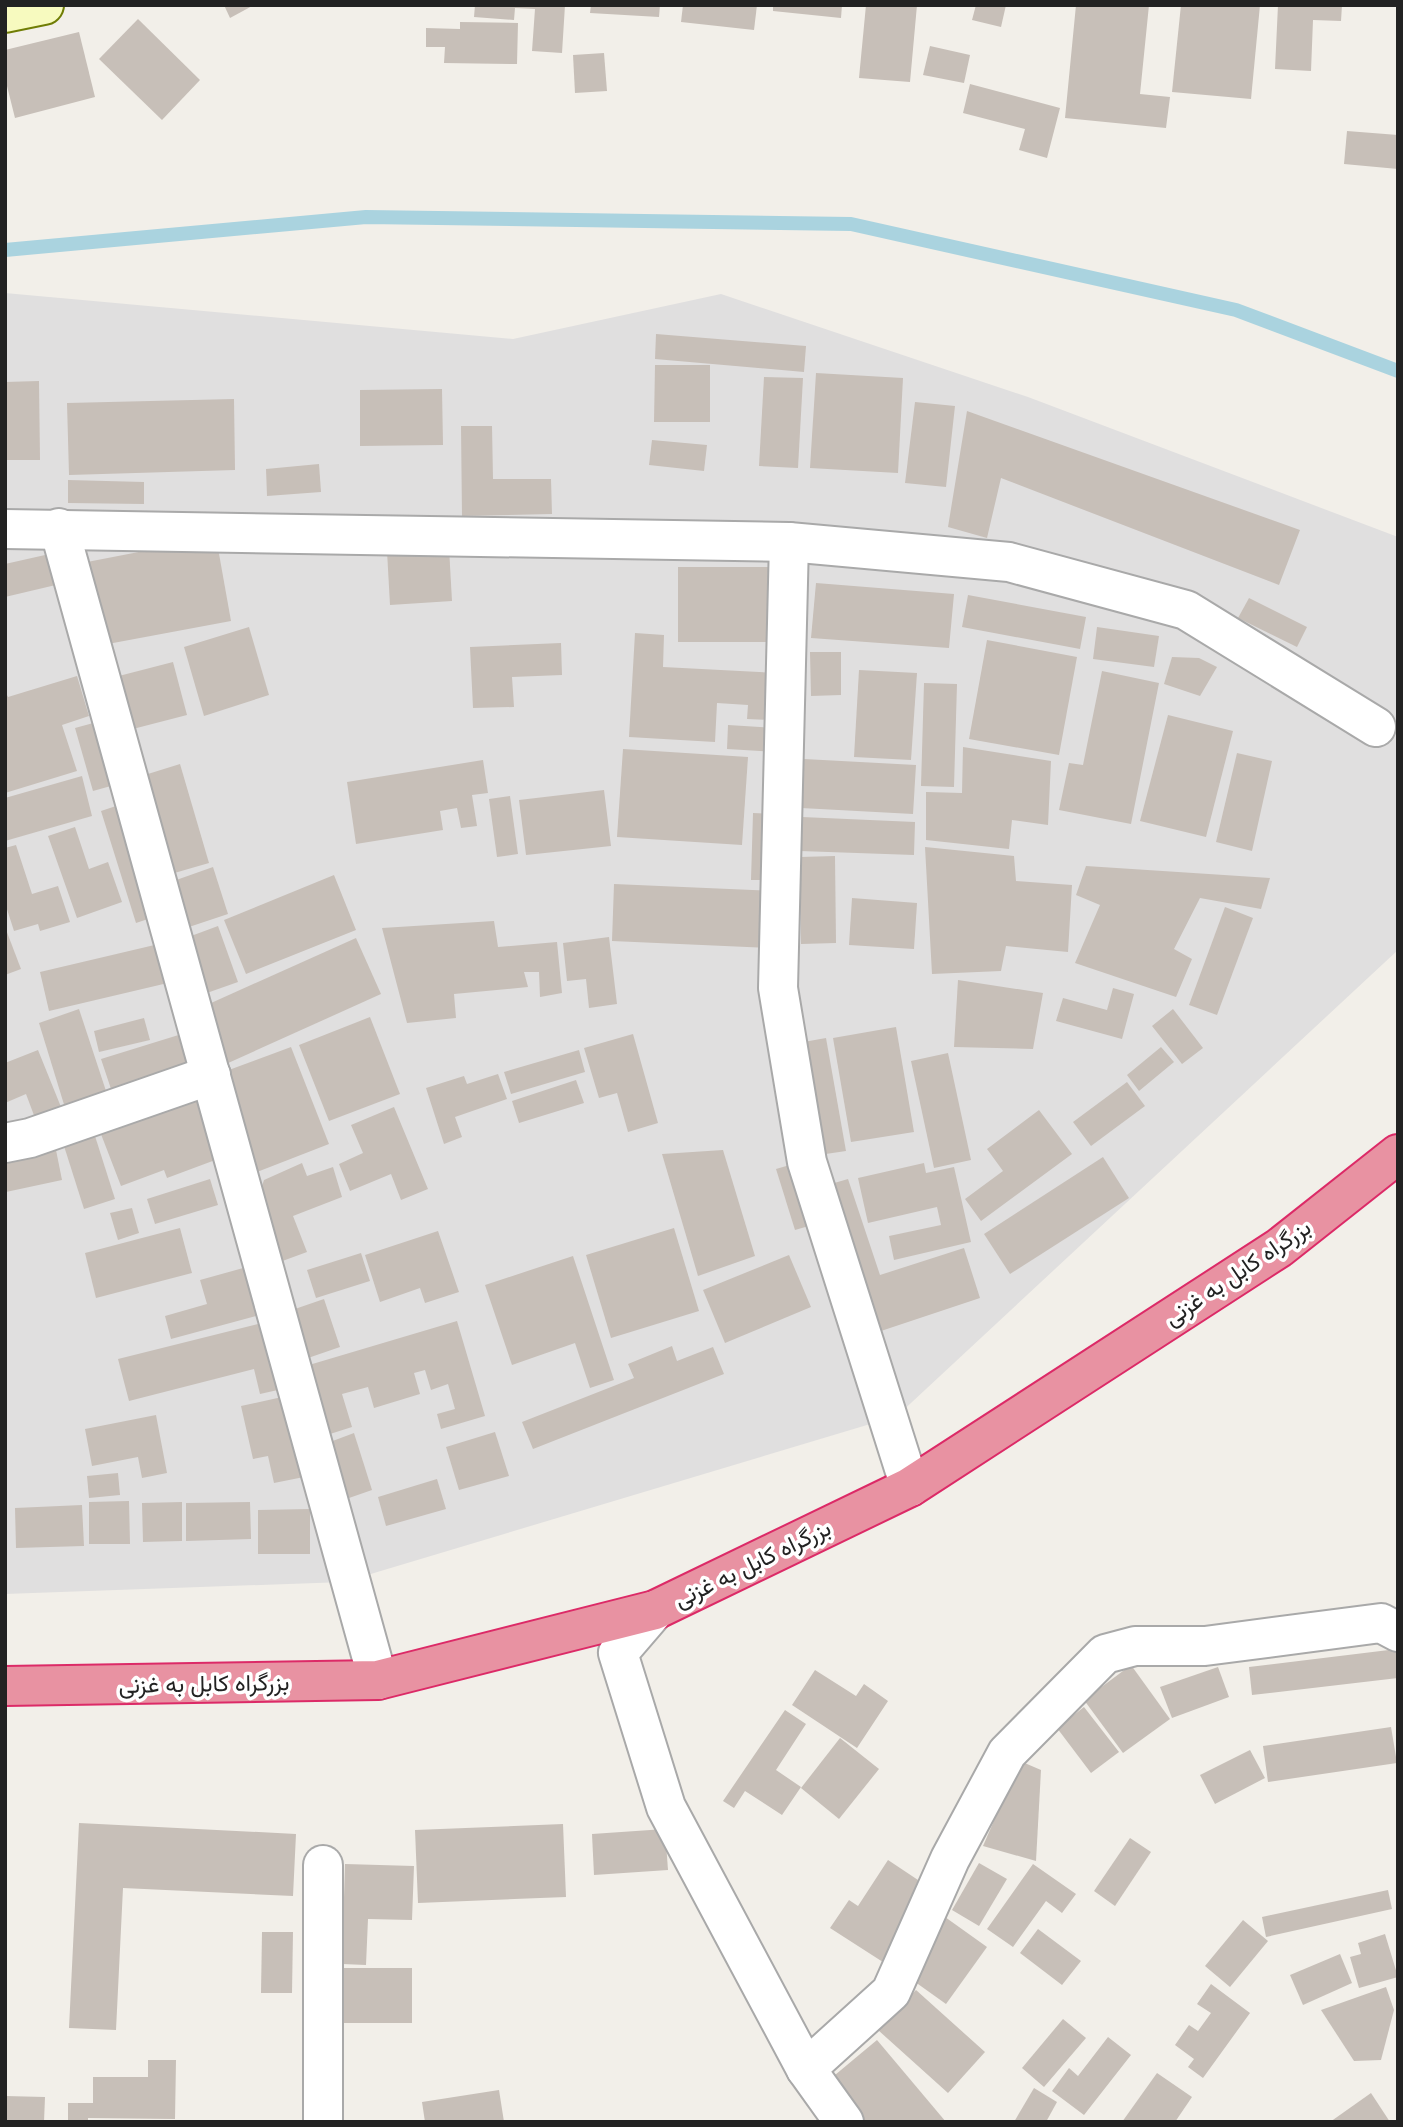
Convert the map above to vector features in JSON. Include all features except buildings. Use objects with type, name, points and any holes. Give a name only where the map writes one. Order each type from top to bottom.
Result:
[{"type":"highway","name":"بزرگراه کابل به غزنی","points":[[5,1686],[378,1680],[654,1609],[910,1487],[1279,1248],[1398,1154]]},
{"type":"street","points":[[60,528],[378,1680]]},
{"type":"street","points":[[5,529],[789,542],[1009,562],[1186,610],[1376,727]]},
{"type":"street","points":[[789,542],[778,988],[807,1163],[910,1487]]},
{"type":"street","points":[[5,1143],[30,1138],[211,1075]]},
{"type":"street","points":[[654,1609],[618,1653],[666,1807],[806,2069],[844,2122]]},
{"type":"street","points":[[806,2069],[891,1992],[950,1859],[1007,1754],[1105,1654],[1135,1646],[1206,1646],[1381,1623],[1398,1632]]},
{"type":"street","points":[[323,1865],[323,2122]]},
{"type":"shaded area","points":[[5,293],[513,339],[721,294],[1028,397],[1398,537],[1398,950],[897,1416],[344,1582],[5,1594]]},
{"type":"waterway","points":[[5,250],[366,217],[851,224],[1236,310],[1398,371]]}]
